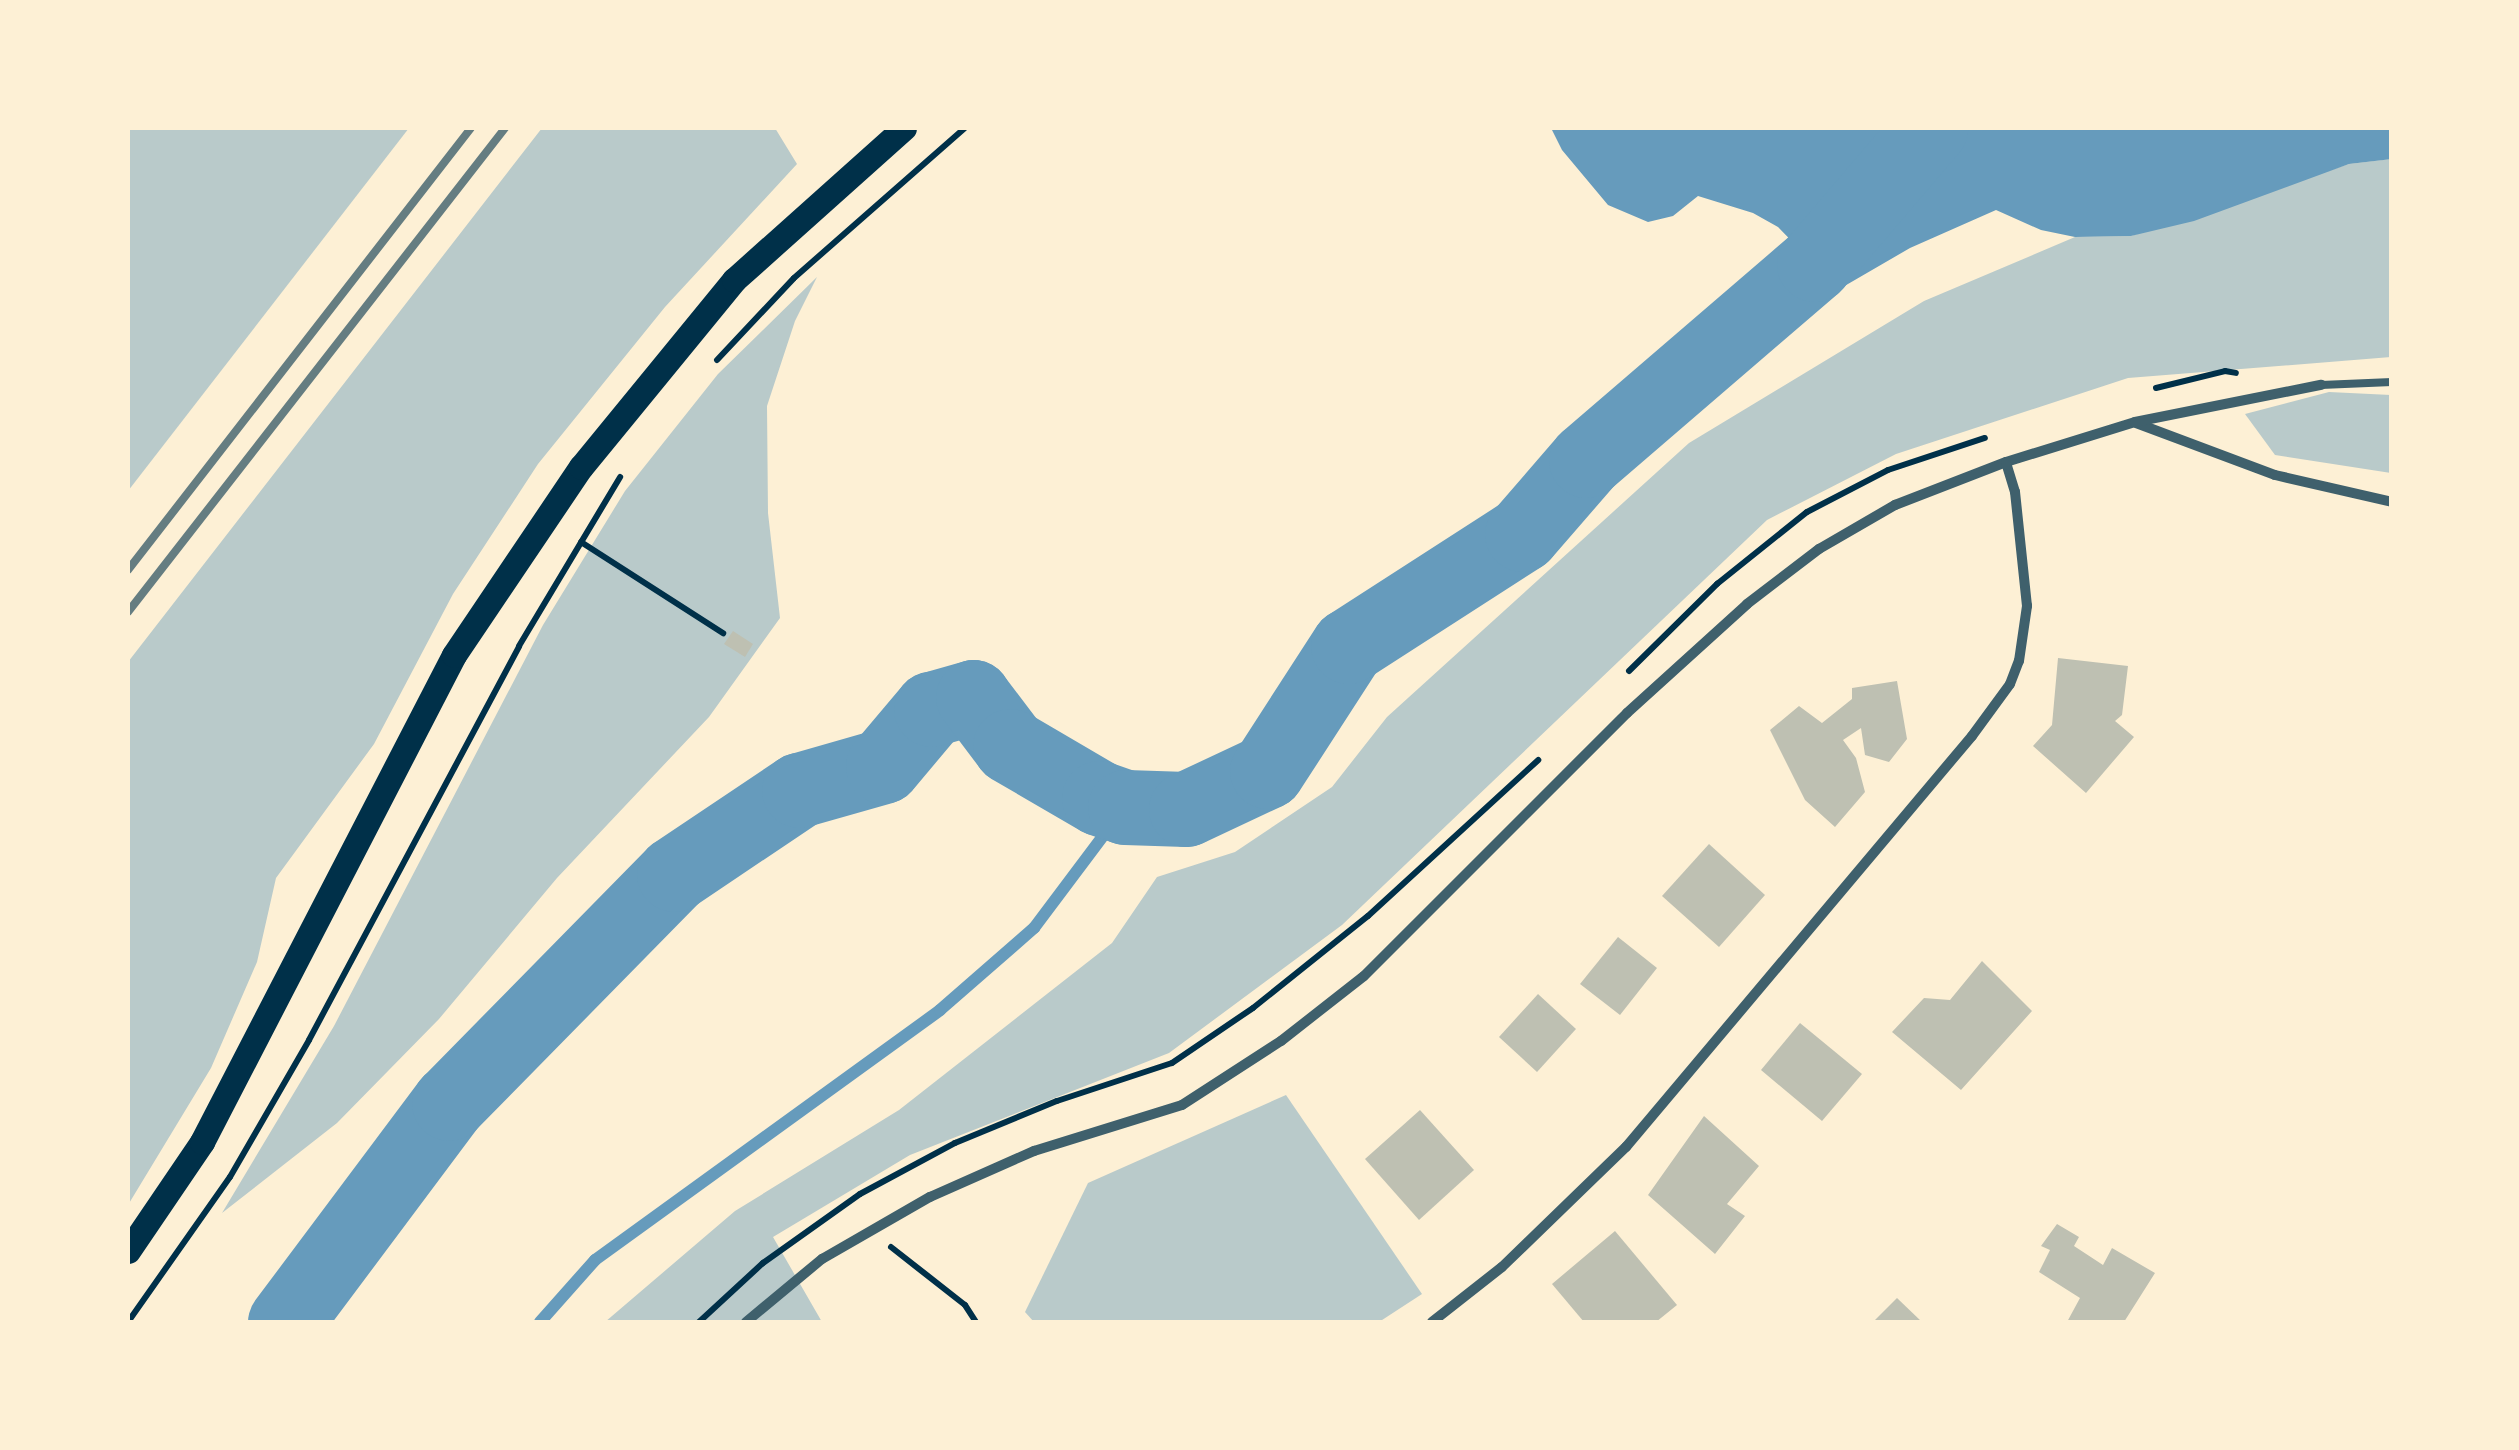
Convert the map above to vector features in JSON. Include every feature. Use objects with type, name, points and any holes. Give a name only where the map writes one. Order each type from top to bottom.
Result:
[{"type":"main road","points":[[128,1251],[202,1142],[454,655],[580,466],[734,280],[904,128]]},
{"type":"street","points":[[746,1322],[822,1259],[930,1197],[1034,1151],[1182,1104],[1281,1041],[1364,976],[1627,713],[1746,604],[1819,549],[1894,505],[2006,462],[2136,422],[2321,385]]},
{"type":"street","points":[[2136,422],[2275,476],[2392,502]]},
{"type":"street","points":[[1432,1322],[1502,1267],[1626,1147],[1972,736],[2010,684],[2020,660],[2027,606],[2015,492],[2006,462]]},
{"type":"lane","points":[[2321,385],[2392,382]]},
{"type":"path","points":[[705,372],[794,278],[965,128]]},
{"type":"path","points":[[2154,388],[2225,371],[2244,374]]},
{"type":"path","points":[[1620,680],[1717,584],[1807,512],[1888,470],[1989,437]]},
{"type":"path","points":[[128,1322],[260,1126],[502,678],[629,461]]},
{"type":"path","points":[[581,542],[722,633]]},
{"type":"path","points":[[699,1322],[763,1263],[860,1194],[955,1143],[1057,1100],[1172,1064],[1252,1008],[1368,916],[1552,748]]},
{"type":"path","points":[[870,1231],[965,1305],[976,1322]]},
{"type":"shaded area","points":[[128,128],[409,128],[128,491]]},
{"type":"shaded area","points":[[542,128],[775,128],[797,164],[665,307],[538,464],[453,594],[374,744],[276,878],[257,962],[211,1068],[128,1205],[128,662]]},
{"type":"shaded area","points":[[2391,159],[2391,357],[2128,378],[1896,454],[1767,520],[1342,925],[1169,1053],[910,1155],[773,1237],[822,1322],[605,1322],[735,1211],[899,1110],[1112,943],[1157,877],[1235,852],[1332,787],[1387,717],[1689,443],[1924,301],[2075,237],[2131,236],[2349,164]]},
{"type":"shaded area","points":[[817,277],[795,321],[767,406],[768,513],[780,618],[709,717],[557,878],[439,1019],[337,1123],[222,1213],[334,1026],[543,625],[625,491],[718,374]]},
{"type":"shaded area","points":[[2329,392],[2391,395],[2391,473],[2275,455],[2245,414]]},
{"type":"shaded area","points":[[1286,1095],[1422,1294],[1379,1322],[1034,1322],[1025,1312],[1088,1183]]},
{"type":"water","points":[[1551,128],[2391,128],[2392,159],[2349,164],[2194,221],[2131,236],[2075,237],[2041,230],[1996,210],[1910,248],[1829,295],[1814,264],[1778,227],[1753,213],[1698,196],[1673,216],[1648,222],[1608,205],[1562,150]]},
{"type":"building","points":[[733,631],[753,644],[745,657],[724,644]]},
{"type":"building","points":[[2058,658],[2128,666],[2122,715],[2115,721],[2134,737],[2086,793],[2033,746],[2052,725]]},
{"type":"building","points":[[1897,681],[1907,739],[1889,762],[1865,755],[1861,728],[1843,740],[1856,758],[1865,792],[1835,827],[1805,800],[1770,730],[1799,706],[1822,723],[1852,699],[1852,688]]},
{"type":"building","points":[[1709,844],[1765,895],[1719,947],[1662,896]]},
{"type":"building","points":[[1618,937],[1657,968],[1620,1015],[1580,984]]},
{"type":"building","points":[[1982,961],[2032,1011],[1961,1090],[1892,1032],[1924,998],[1950,1000]]},
{"type":"building","points":[[1538,994],[1576,1029],[1537,1072],[1499,1037]]},
{"type":"building","points":[[1800,1023],[1862,1074],[1822,1121],[1761,1070]]},
{"type":"building","points":[[1420,1110],[1474,1170],[1419,1220],[1365,1159]]},
{"type":"building","points":[[1704,1116],[1759,1166],[1727,1204],[1745,1216],[1715,1254],[1648,1195]]},
{"type":"building","points":[[2057,1224],[2079,1237],[2074,1246],[2103,1265],[2112,1248],[2155,1273],[2124,1322],[2067,1322],[2080,1298],[2039,1272],[2050,1250],[2041,1246]]},
{"type":"building","points":[[1615,1231],[1677,1305],[1656,1322],[1584,1322],[1552,1284]]},
{"type":"building","points":[[1897,1298],[1922,1322],[1873,1322]]},
{"type":"waterway","points":[[285,1322],[449,1103],[674,874],[799,790],[883,766],[931,709],[973,697],[1010,746],[1099,798],[1125,807],[1186,809],[1267,771],[1348,646],[1522,534],[1586,460],[1814,264],[1930,128]]},
{"type":"waterway","points":[[540,1322],[595,1260],[940,1010],[1034,928],[1125,807]]},
{"type":"railway","points":[[128,570],[471,128]]},
{"type":"railway","points":[[128,612],[505,128]]}]
